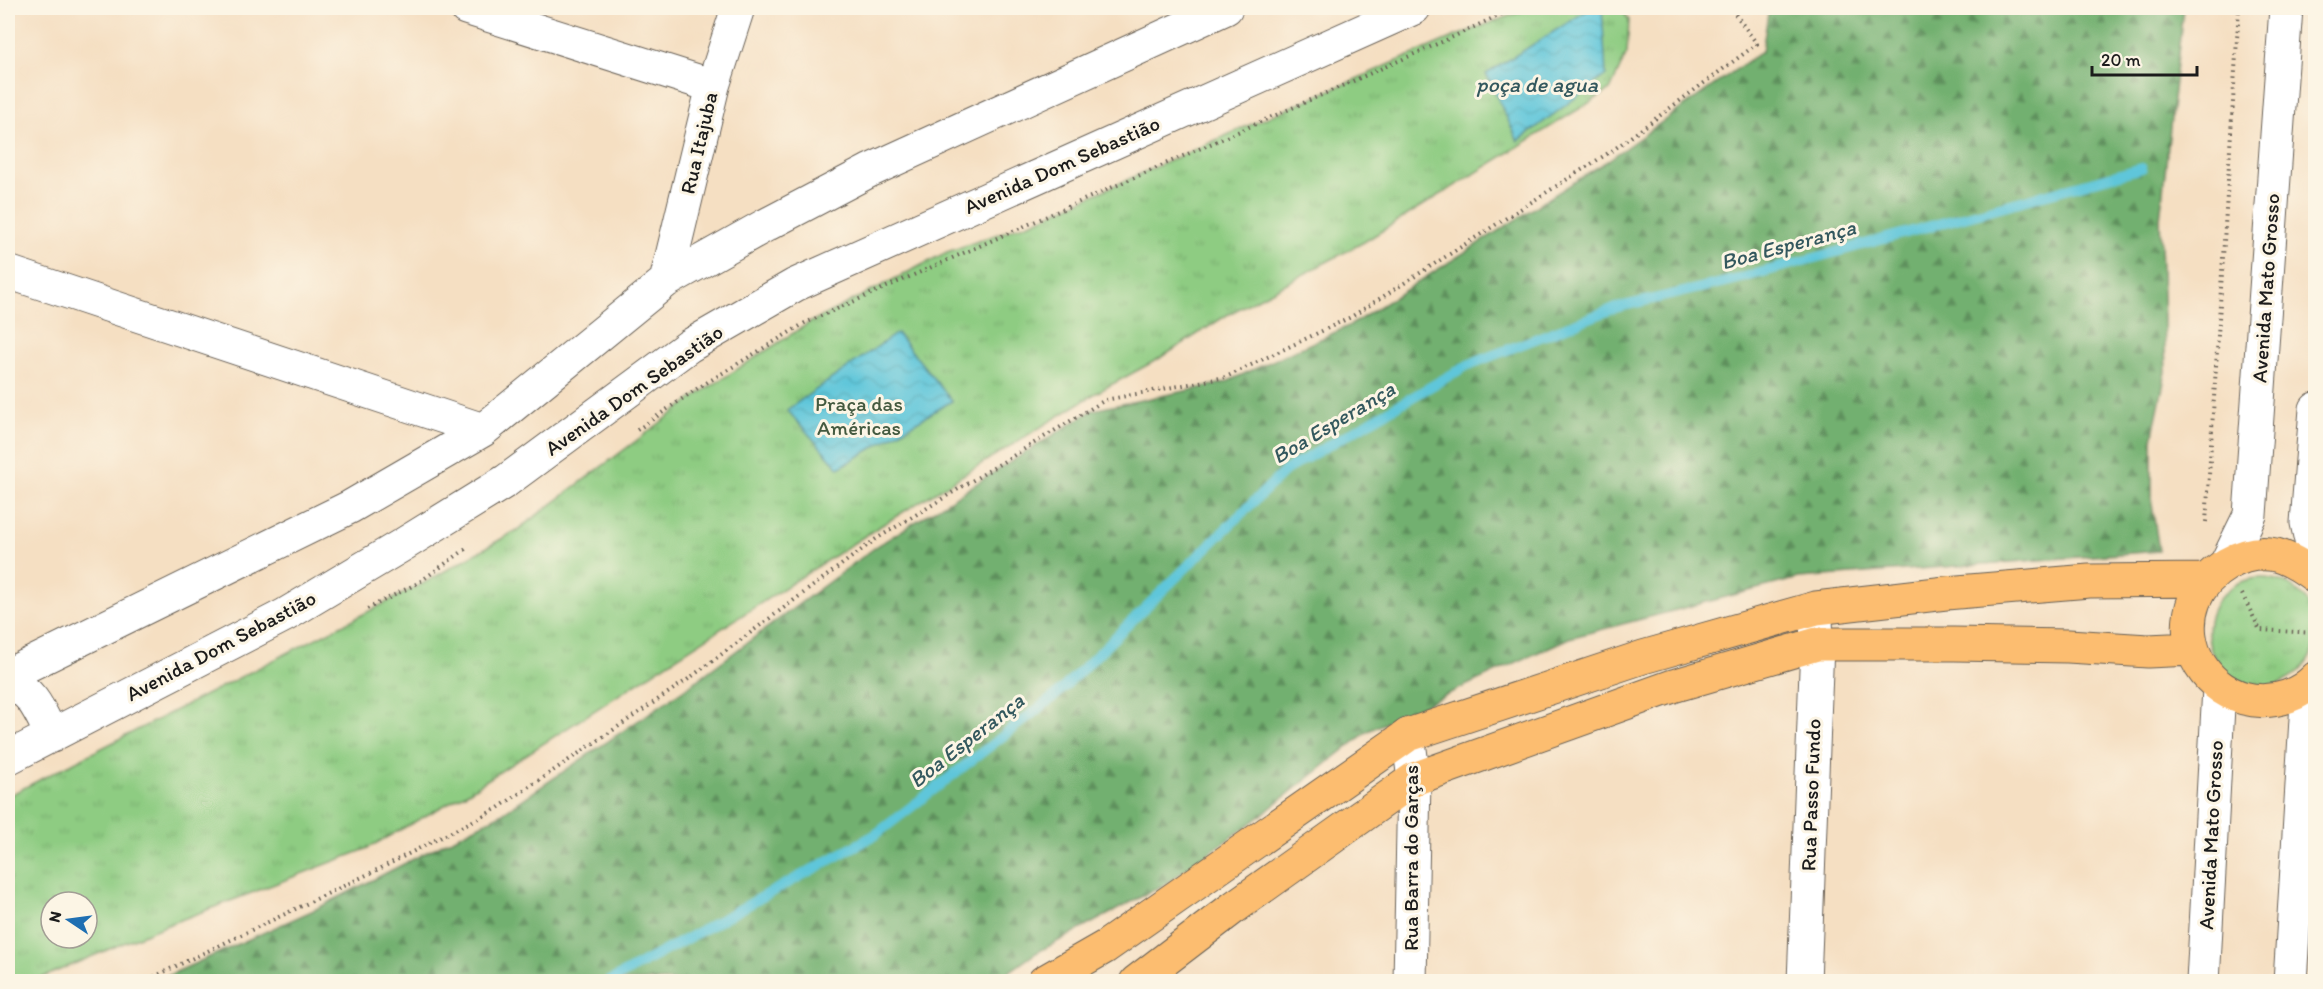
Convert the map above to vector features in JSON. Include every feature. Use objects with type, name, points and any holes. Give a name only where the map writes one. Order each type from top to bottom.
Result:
[{"type":"main road","points":[[1044,981],[1105,947],[1408,735],[1643,657],[1816,608],[2089,580],[2216,572],[2249,555],[2274,555],[2298,563],[2316,577]]},
{"type":"main road","points":[[2216,572],[2194,601],[2189,626],[2192,650],[2202,671],[2219,688],[2240,699],[2264,702],[2286,698],[2312,682]]},
{"type":"main road","points":[[1136,981],[1414,778],[1673,686],[1817,644],[1965,644],[2068,646],[2148,651],[2192,650]]},
{"type":"street","points":[[466,8],[713,86]]},
{"type":"street","name":"Rua Itajuba","points":[[666,281],[713,86],[738,8]]},
{"type":"street","points":[[8,675],[350,507],[483,430],[666,281],[869,171],[1226,8]]},
{"type":"street","name":"Avenida Dom Sebastião","points":[[10,751],[51,736],[285,615],[506,481],[689,346],[795,285],[1414,8]]},
{"type":"street","name":"Avenida Mato Grosso","points":[[2216,572],[2250,515],[2286,8]]},
{"type":"street","points":[[8,272],[483,430]]},
{"type":"street","points":[[2316,409],[2307,523],[2316,563]]},
{"type":"street","name":"Rua Passo Fundo","points":[[1804,981],[1817,644],[1816,608]]},
{"type":"street","points":[[8,681],[24,688],[38,707],[51,736]]},
{"type":"street","points":[[2290,981],[2312,682]]},
{"type":"street","name":"Avenida Mato Grosso","points":[[2203,981],[2219,688]]},
{"type":"street","name":"Rua Barra do Garças","points":[[1408,735],[1414,778],[1410,981]]},
{"type":"path","points":[[631,435],[698,388],[805,323],[1515,8]]},
{"type":"path","points":[[143,981],[381,868],[498,807],[687,680],[876,539],[1106,400],[1226,377],[1351,317],[1613,150],[1757,44],[1731,8]]},
{"type":"path","points":[[2206,531],[2239,8]]},
{"type":"path","points":[[367,609],[418,583],[466,549]]},
{"type":"path","points":[[2216,572],[2260,630],[2316,633]]},
{"type":"green space","name":"Praça das Américas","points":[[1530,8],[1620,8],[1629,20],[1627,53],[1610,90],[1364,242],[1227,315],[1162,357],[1096,393],[874,530],[470,791],[366,849],[152,931],[34,981],[8,982],[8,796],[424,583],[517,530],[700,393],[809,323],[947,252],[1035,221],[1453,37]]},
{"type":"green space","points":[[1769,8],[2183,8],[2160,219],[2166,372],[2152,439],[2152,504],[2159,551],[1799,578],[1569,638],[1368,731],[1254,821],[1165,884],[1036,953],[996,981],[156,981],[316,909],[501,814],[689,686],[877,546],[1093,410],[1224,383],[1351,325],[1604,163],[1762,51]]},
{"type":"green space","points":[[2262,578],[2283,582],[2300,594],[2312,611],[2316,632],[2312,653],[2300,670],[2283,682],[2262,686],[2241,682],[2224,670],[2212,653],[2208,632],[2212,611],[2224,594],[2241,582]]},
{"type":"water","name":"poça de agua","points":[[1591,8],[1602,8],[1606,75],[1518,141],[1486,74]]},
{"type":"water","points":[[897,333],[952,401],[839,468],[787,410]]},
{"type":"waterway","name":"Boa Esperança","points":[[608,982],[875,835],[1056,695],[1286,470],[1468,365],[1615,308],[1734,280],[2142,168]]}]
